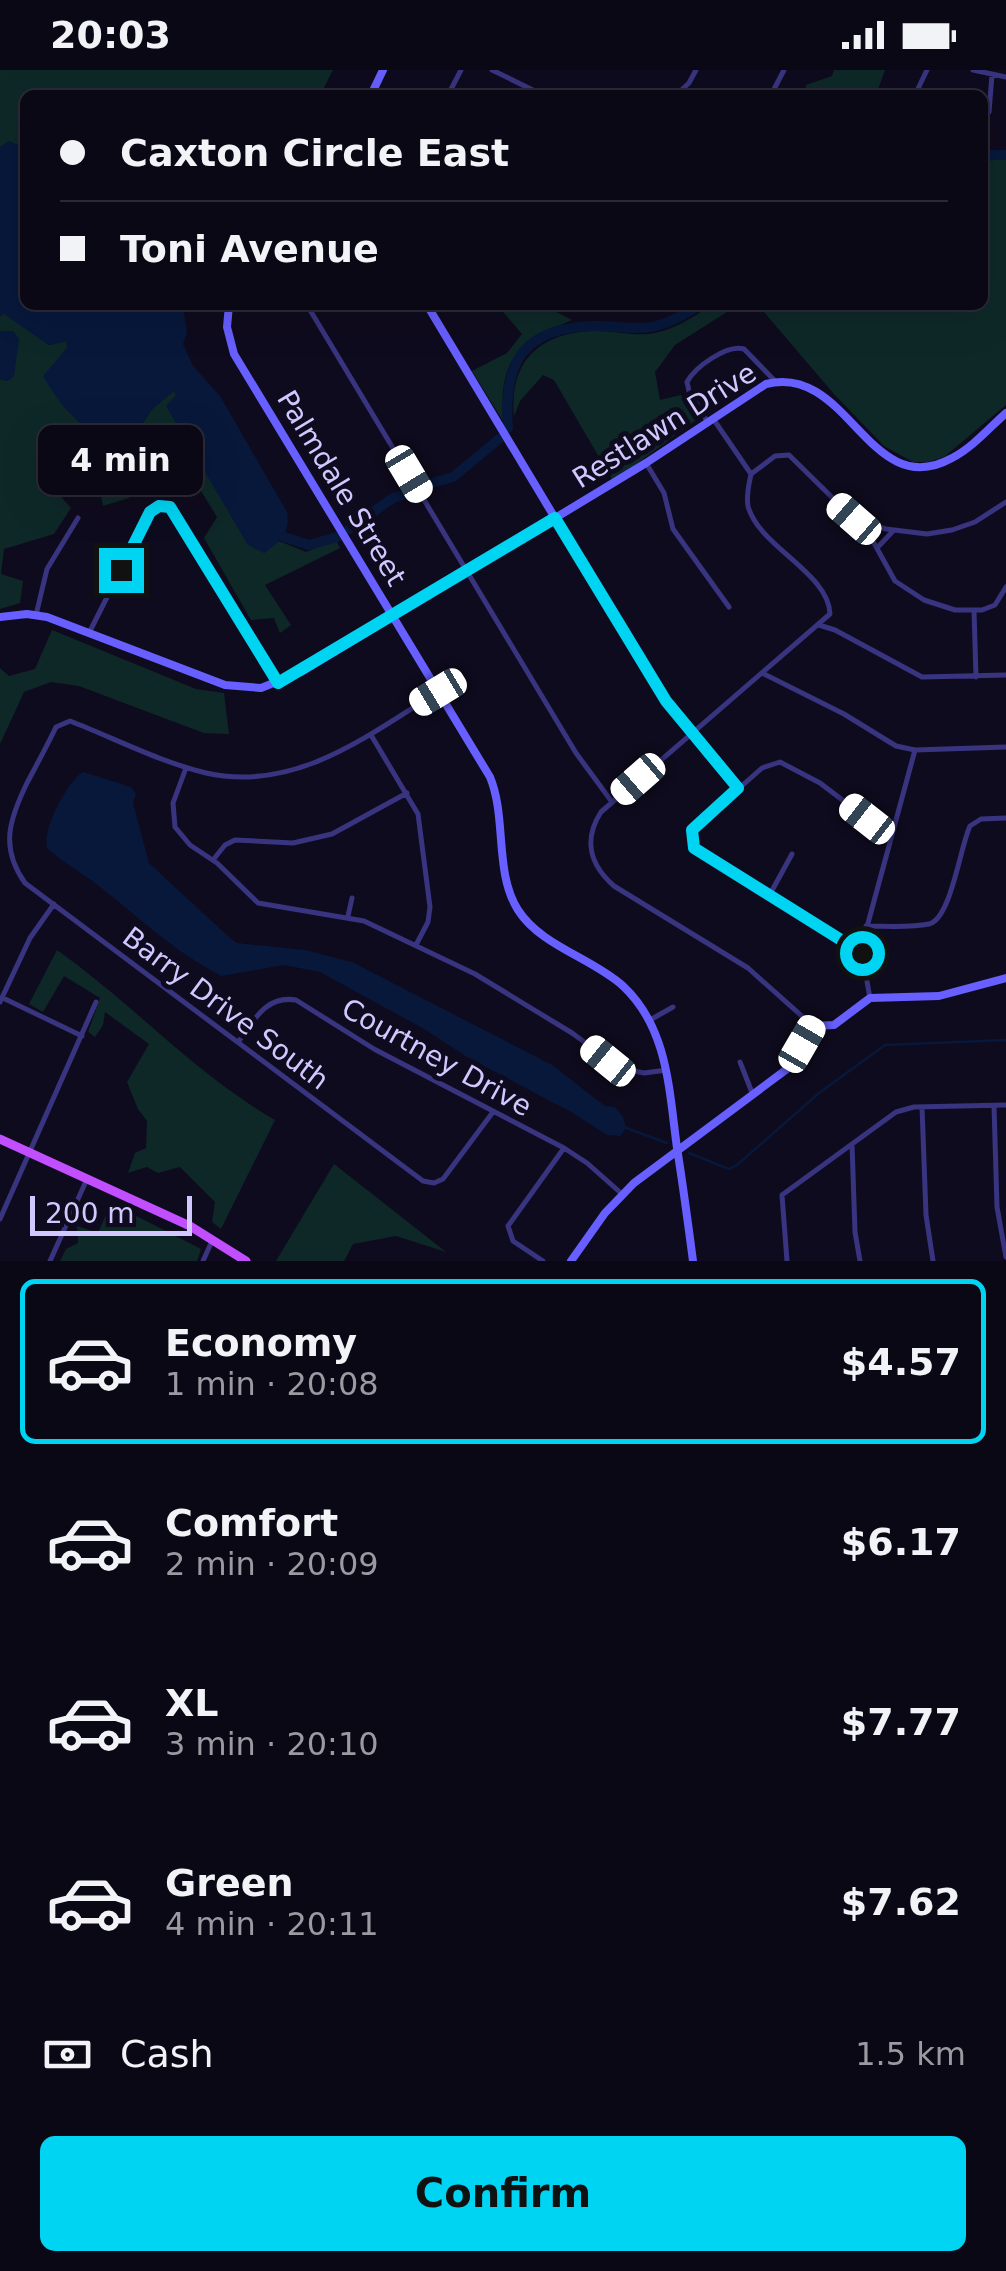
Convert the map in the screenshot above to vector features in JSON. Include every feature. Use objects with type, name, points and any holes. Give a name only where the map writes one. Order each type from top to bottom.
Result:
[{"type":"main road","points":[[0,1139],[213,1239],[246,1261]]},
{"type":"street","points":[[492,70],[533,90]]},
{"type":"street","points":[[682,90],[696,70]]},
{"type":"street","points":[[974,70],[1006,77]]},
{"type":"street","points":[[988,112],[992,75]]},
{"type":"street","name":"Palmdale Street","points":[[229,310],[227,327],[234,354],[493,784],[508,881],[517,908],[533,927],[617,981],[650,1020],[666,1070],[693,1261]]},
{"type":"street","points":[[309,310],[576,752],[612,802]]},
{"type":"street","points":[[429,310],[666,701],[738,788]]},
{"type":"street","points":[[751,474],[689,392],[687,382],[692,374],[731,348],[744,349],[776,382]]},
{"type":"street","name":"Restlawn Drive","points":[[0,617],[36,614],[225,685],[252,688],[278,683],[555,518],[748,394],[776,382],[804,384],[823,394],[875,447],[912,466],[931,466],[956,456],[1006,413]]},
{"type":"street","points":[[836,630],[826,595],[754,518],[747,499],[751,474],[775,456],[788,455],[854,519],[877,548],[891,576],[907,591],[949,609],[974,610],[994,605],[1006,587]]},
{"type":"street","points":[[646,462],[664,493],[673,529],[729,607]]},
{"type":"street","points":[[854,519],[927,534],[975,522],[1006,502]]},
{"type":"street","points":[[89,633],[150,512],[164,505],[175,512],[278,683]]},
{"type":"street","points":[[36,614],[47,569],[78,518]]},
{"type":"street","points":[[877,548],[893,530]]},
{"type":"street","points":[[974,610],[976,677]]},
{"type":"street","points":[[830,614],[612,802],[596,820],[591,837],[597,869],[614,886],[748,968],[813,1026],[834,1025],[870,998],[939,996],[1006,978]]},
{"type":"street","points":[[819,625],[836,630],[914,675],[1006,675]]},
{"type":"street","points":[[762,673],[844,714],[886,742],[915,750],[1006,747]]},
{"type":"street","points":[[438,692],[315,764],[277,775],[225,776],[186,767],[172,803],[173,823],[190,845],[213,860],[258,903],[348,916],[416,945],[491,984],[572,1033],[620,1068],[644,1073],[666,1070]]},
{"type":"street","name":"Barry Drive South","points":[[186,767],[70,721],[62,722],[8,821],[5,853],[16,875],[424,1181],[434,1183],[442,1178],[493,1112]]},
{"type":"street","points":[[371,734],[418,814],[430,908],[428,922],[416,945]]},
{"type":"street","points":[[870,998],[862,953],[866,926],[915,750]]},
{"type":"street","points":[[862,953],[698,853],[690,837],[696,824],[768,764],[784,764],[820,783],[890,838]]},
{"type":"street","points":[[213,860],[225,845],[235,840],[293,842],[332,834],[407,793]]},
{"type":"street","points":[[866,926],[937,921],[946,906],[970,826],[982,819],[1006,818]]},
{"type":"street","points":[[769,896],[792,854]]},
{"type":"street","points":[[348,916],[352,898]]},
{"type":"street","points":[[54,904],[30,938],[1,1000],[82,1036]]},
{"type":"street","name":"Courtney Drive","points":[[238,1042],[270,1003],[296,1000],[374,1049],[564,1148],[622,1194]]},
{"type":"street","points":[[0,1219],[96,1002]]},
{"type":"street","points":[[650,1020],[672,1007]]},
{"type":"street","points":[[571,1261],[622,1194],[786,1069],[813,1026]]},
{"type":"street","points":[[740,1062],[753,1094]]},
{"type":"street","points":[[787,1261],[782,1195],[852,1142],[896,1112],[922,1107],[1006,1104]]},
{"type":"street","points":[[994,1105],[997,1206],[1006,1258]]},
{"type":"street","points":[[922,1107],[926,1215],[933,1261]]},
{"type":"street","points":[[674,1123],[684,1132],[698,1135]]},
{"type":"street","points":[[852,1142],[855,1232],[860,1261]]},
{"type":"street","points":[[542,1261],[513,1241],[508,1231],[510,1221],[564,1148]]},
{"type":"street","points":[[657,1165],[671,1164],[681,1173]]},
{"type":"street","points":[[50,1261],[86,1178]]},
{"type":"street","points":[[203,1261],[213,1239]]},
{"type":"green space","points":[[0,70],[333,70],[323,90],[20,90],[20,146],[9,142],[0,147]]},
{"type":"green space","points":[[834,70],[885,70],[878,90],[806,90],[806,85],[832,76]]},
{"type":"green space","points":[[1006,159],[1006,405],[944,457],[913,462],[884,446],[762,310],[988,310],[988,161]]},
{"type":"green space","points":[[501,310],[553,310],[572,320],[537,337],[515,356],[504,382],[503,421],[472,371],[507,353],[522,334]]},
{"type":"green space","points":[[704,310],[730,310],[675,345],[655,372],[660,400],[681,395],[696,420],[613,481],[554,380],[543,375],[520,401],[514,416],[517,380],[531,354],[543,345],[573,333],[655,333]]},
{"type":"green space","points":[[4,313],[49,345],[66,341],[129,443],[153,408],[174,391],[264,553],[279,541],[306,552],[336,540],[340,548],[265,585],[291,625],[280,633],[274,618],[251,620],[204,538],[217,517],[160,424],[143,437],[149,454],[124,465],[129,498],[103,506],[97,475],[69,446],[51,448],[40,473],[71,508],[54,534],[4,549],[1,574],[23,581],[20,603],[0,609],[0,379],[8,381],[13,331],[0,331],[0,316]]},
{"type":"green space","points":[[52,630],[196,689],[224,693],[229,734],[204,733],[79,686],[51,682],[24,692],[0,744],[0,668],[9,676],[35,669]]},
{"type":"green space","points":[[57,950],[191,1060],[275,1120],[221,1229],[212,1222],[215,1202],[180,1167],[158,1173],[147,1167],[128,1173],[135,1153],[146,1148],[147,1121],[127,1082],[149,1044],[105,1012],[95,1037],[88,1032],[100,998],[64,976],[43,1012],[29,1004]]},
{"type":"green space","points":[[334,1164],[446,1252],[396,1236],[353,1244],[344,1261],[276,1261]]},
{"type":"green space","points":[[111,1203],[201,1249],[197,1261],[60,1261],[66,1249],[78,1243],[77,1226],[98,1233]]},
{"type":"water","points":[[9,141],[20,146],[20,310],[184,310],[187,333],[183,344],[193,366],[220,396],[287,512],[285,531],[264,553],[248,545],[166,406],[176,395],[174,391],[153,408],[129,443],[101,436],[68,411],[43,376],[67,348],[66,341],[49,345],[4,314],[0,316],[0,147]]},
{"type":"water","points":[[0,331],[13,331],[19,339],[14,376],[8,381],[0,379]]},
{"type":"water","points":[[83,772],[131,787],[136,794],[133,803],[149,863],[237,943],[305,950],[352,962],[552,1065],[605,1106],[615,1107],[626,1128],[620,1136],[607,1135],[320,972],[284,965],[221,976],[187,956],[47,848],[48,830],[57,807]]},
{"type":"waterway","points":[[988,155],[1006,155]]},
{"type":"waterway","points":[[508,428],[509,384],[514,367],[534,342],[569,328],[656,326],[690,310]]},
{"type":"waterway","points":[[422,486],[453,477],[499,439]]},
{"type":"waterway","points":[[349,529],[393,498],[412,492]]},
{"type":"waterway","points":[[284,537],[309,545],[337,537]]},
{"type":"waterway","points":[[689,1153],[729,1169],[737,1165],[819,1093],[885,1045],[1006,1040]]},
{"type":"waterway","points":[[626,1128],[667,1143]]},
{"type":"route","points":[[121,570],[150,512],[159,506],[170,507],[278,683],[555,518],[666,701],[738,788],[696,824],[690,837],[694,848],[862,953]]}]
